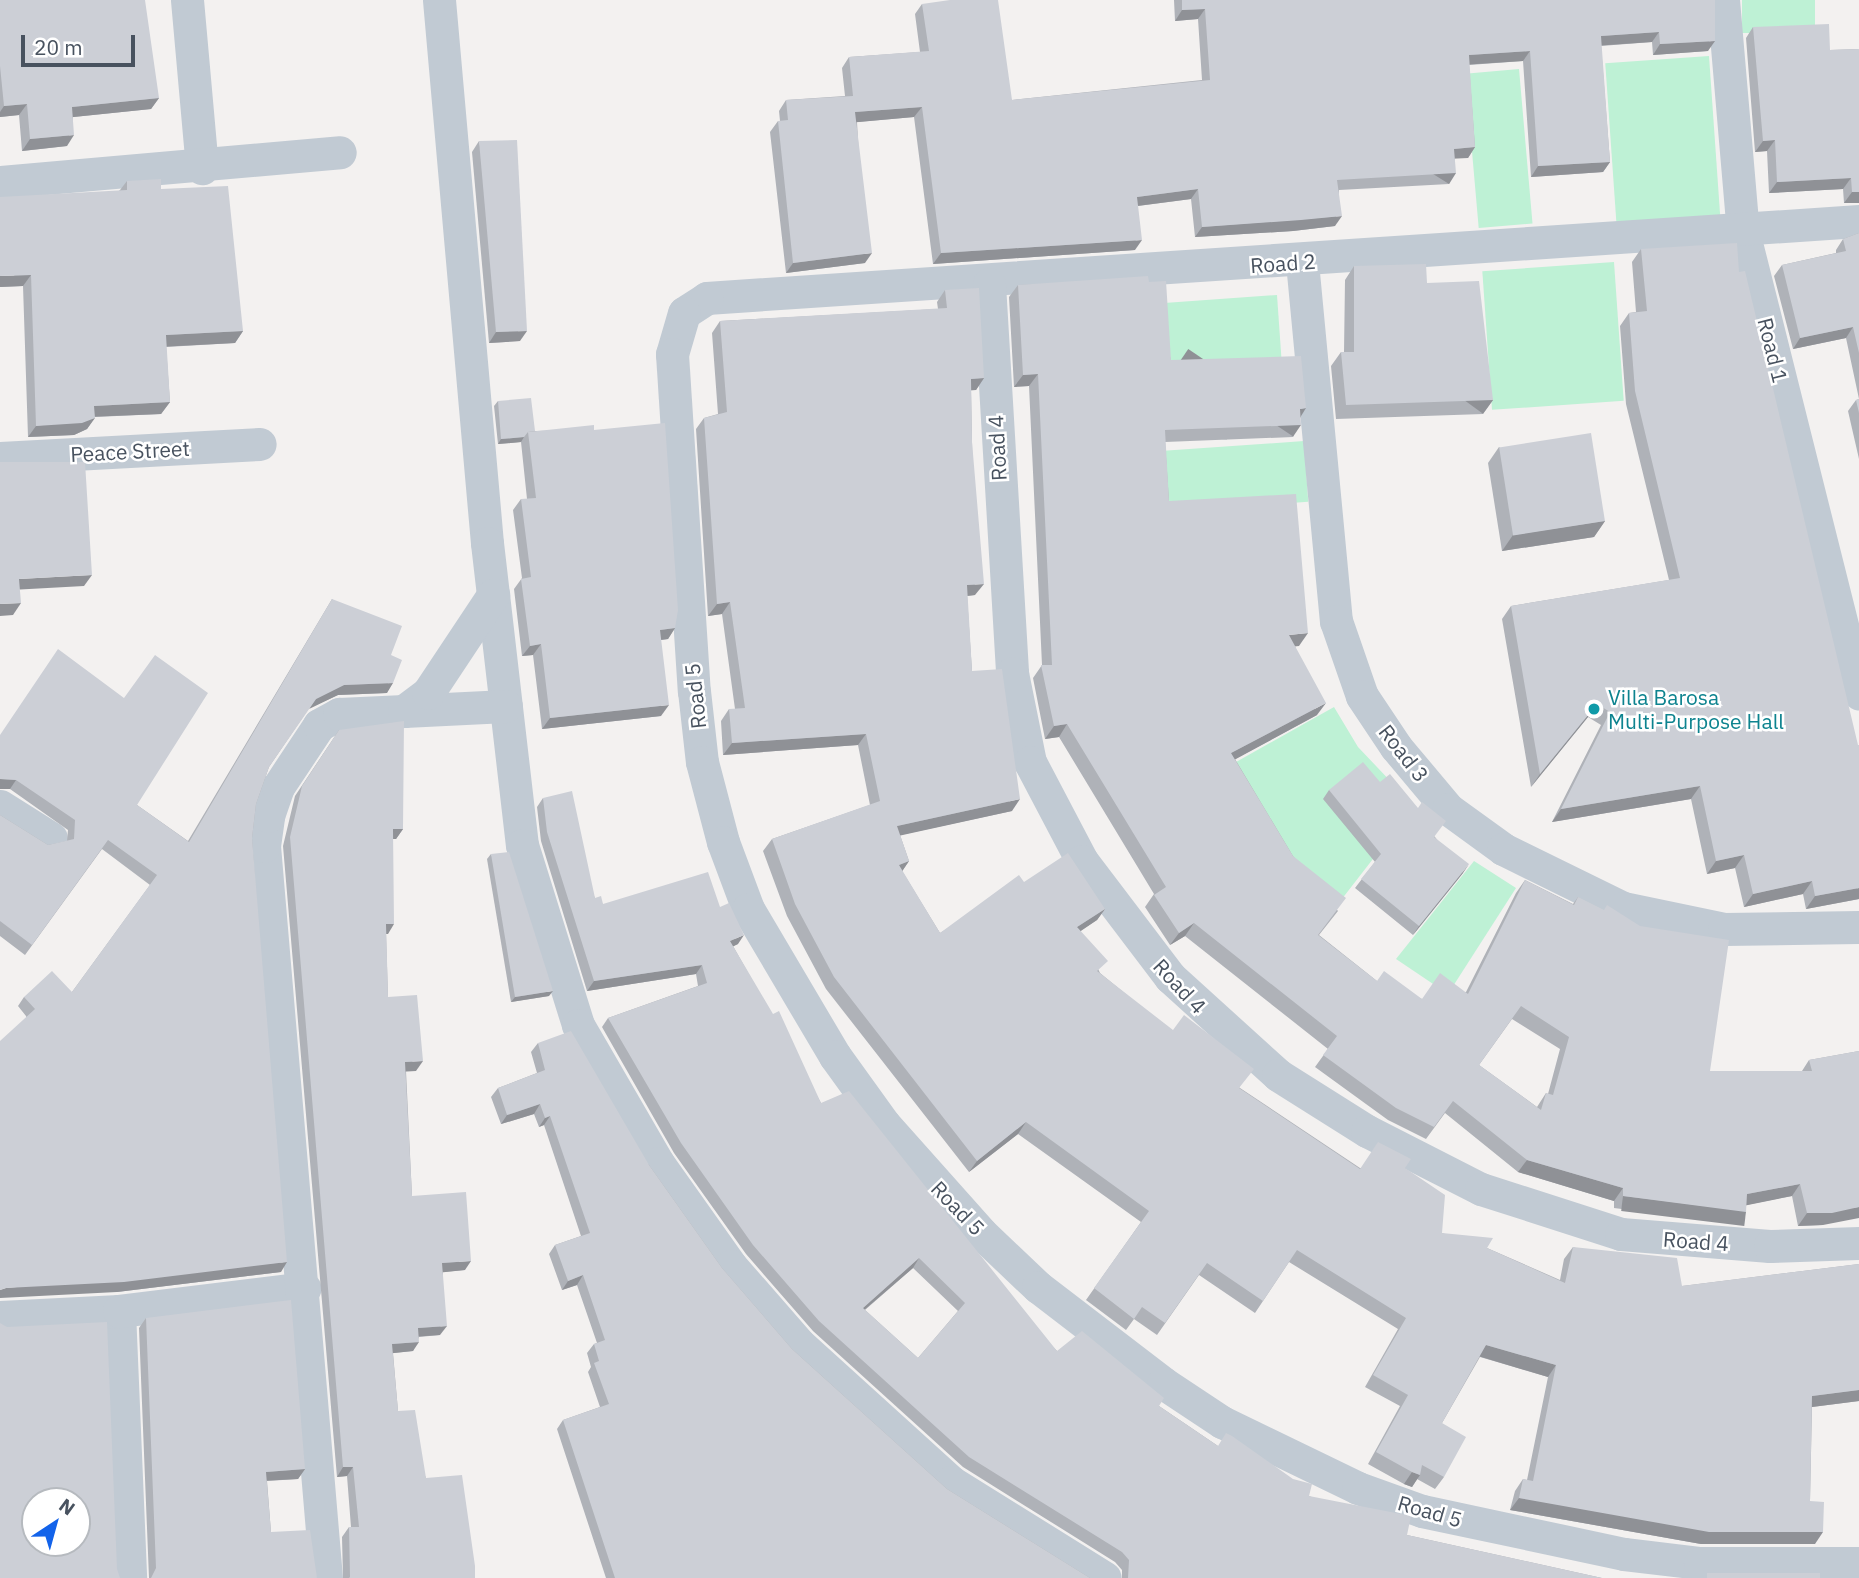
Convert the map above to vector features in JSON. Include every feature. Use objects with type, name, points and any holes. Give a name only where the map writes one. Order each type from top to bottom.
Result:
[{"type":"street","points":[[187,0],[202,168]]},
{"type":"street","points":[[439,0],[493,596],[523,845],[578,1025],[658,1163],[731,1266],[874,1418],[951,1482],[1105,1578]]},
{"type":"street","name":"Road 1","points":[[1723,0],[1743,231],[1859,694]]},
{"type":"street","points":[[0,182],[202,168],[340,152]]},
{"type":"street","name":"Road 2","points":[[707,298],[989,284],[1859,221]]},
{"type":"street","name":"Road 3","points":[[1302,262],[1336,621],[1362,696],[1431,788],[1503,849],[1623,908],[1724,929],[1859,926]]},
{"type":"street","name":"Road 4","points":[[989,284],[1012,673],[1030,762],[1082,861],[1170,978],[1278,1075],[1367,1131],[1481,1189],[1622,1234],[1770,1246],[1859,1243]]},
{"type":"street","name":"Road 5","points":[[707,298],[684,313],[671,354],[694,691],[716,816],[748,909],[782,971],[843,1067],[936,1186],[1038,1287],[1163,1383],[1222,1422],[1358,1488],[1422,1511],[1625,1554],[1700,1563],[1859,1563]]},
{"type":"street","name":"Peace Street","points":[[0,458],[260,444]]},
{"type":"street","points":[[404,711],[449,667],[493,596]]},
{"type":"street","points":[[326,1578],[305,1288],[264,846],[268,816],[278,787],[328,717],[506,706]]},
{"type":"street","points":[[0,806],[51,838]]},
{"type":"street","points":[[0,1317],[119,1311],[305,1288]]},
{"type":"street","points":[[119,1311],[130,1578]]},
{"type":"green space","points":[[1742,0],[1815,0],[1815,33],[1742,33]]},
{"type":"green space","points":[[1709,56],[1720,216],[1616,223],[1605,63]]},
{"type":"green space","points":[[1519,69],[1533,223],[1479,228],[1465,74]]},
{"type":"green space","points":[[1614,262],[1624,401],[1492,410],[1482,271]]},
{"type":"green space","points":[[1277,295],[1282,360],[1169,368],[1164,303]]},
{"type":"green space","points":[[1304,441],[1308,502],[1165,512],[1160,451]]},
{"type":"green space","points":[[1334,707],[1358,747],[1414,806],[1338,904],[1296,865],[1229,766]]},
{"type":"green space","points":[[1474,861],[1516,888],[1448,994],[1396,959]]},
{"type":"building","points":[[0,0],[145,0],[159,98],[72,107],[74,135],[30,139],[27,104],[4,106],[0,66]]},
{"type":"building","points":[[950,0],[998,0],[1012,100],[1210,80],[1205,9],[1182,10],[1182,0],[1715,0],[1715,41],[1660,44],[1659,32],[1601,36],[1610,162],[1538,166],[1530,51],[1469,55],[1475,147],[1454,149],[1456,173],[1337,180],[1342,216],[1301,220],[1202,227],[1198,189],[1137,197],[1142,240],[941,253],[922,107],[855,112],[872,253],[793,263],[778,121],[788,120],[786,100],[853,96],[849,57],[929,51],[922,4]]},
{"type":"building","points":[[1829,24],[1830,50],[1859,49],[1859,192],[1852,192],[1851,178],[1777,182],[1775,140],[1763,141],[1753,27]]},
{"type":"building","points":[[517,140],[527,331],[496,332],[479,141]]},
{"type":"building","points":[[161,179],[161,189],[228,186],[243,331],[166,335],[170,402],[94,406],[95,418],[82,423],[36,426],[31,275],[0,276],[0,197],[127,190],[127,181]]},
{"type":"building","points":[[1859,233],[1859,353],[1853,327],[1800,338],[1782,265],[1846,251],[1843,239]]},
{"type":"building","points":[[1737,243],[1739,272],[1745,271],[1859,745],[1859,888],[1815,896],[1812,881],[1753,894],[1744,855],[1716,861],[1700,786],[1561,809],[1610,712],[1597,704],[1540,774],[1511,606],[1680,578],[1635,391],[1629,313],[1647,311],[1641,249]]},
{"type":"building","points":[[1426,264],[1427,283],[1479,281],[1493,400],[1346,405],[1341,352],[1354,352],[1354,266]]},
{"type":"building","points":[[1148,276],[1149,282],[1166,281],[1171,360],[1301,356],[1306,408],[1300,409],[1301,425],[1165,430],[1169,501],[1296,494],[1308,633],[1289,635],[1326,703],[1231,753],[1293,856],[1346,898],[1318,935],[1377,981],[1384,971],[1422,999],[1440,973],[1468,994],[1525,880],[1574,905],[1578,897],[1604,910],[1607,905],[1640,926],[1729,940],[1710,1071],[1812,1071],[1809,1060],[1859,1051],[1859,1207],[1832,1213],[1807,1213],[1800,1184],[1747,1194],[1746,1212],[1623,1196],[1623,1188],[1527,1160],[1453,1101],[1434,1127],[1396,1108],[1323,1055],[1337,1036],[1194,923],[1179,933],[1154,895],[1166,887],[1067,724],[1054,726],[1041,665],[1052,665],[1038,374],[1023,375],[1018,285]],"holes":[[[1521,1006],[1569,1037],[1553,1095],[1546,1093],[1541,1110],[1479,1065]]]},
{"type":"building","points":[[979,288],[984,378],[971,379],[972,442],[984,584],[967,585],[972,671],[1002,669],[1020,799],[897,826],[909,861],[899,865],[940,933],[1019,875],[1024,882],[1068,853],[1105,909],[1077,927],[1108,961],[1097,971],[1173,1030],[1184,1015],[1254,1069],[1239,1088],[1360,1169],[1378,1142],[1411,1159],[1405,1168],[1445,1195],[1442,1233],[1493,1238],[1487,1248],[1565,1283],[1573,1247],[1677,1258],[1682,1286],[1859,1264],[1859,1390],[1812,1396],[1810,1501],[1824,1502],[1823,1532],[1709,1532],[1519,1498],[1523,1479],[1533,1481],[1556,1365],[1486,1345],[1442,1423],[1466,1437],[1444,1477],[1422,1465],[1420,1475],[1412,1472],[1376,1452],[1408,1395],[1373,1375],[1406,1318],[1297,1250],[1263,1301],[1207,1263],[1165,1323],[1142,1307],[1134,1319],[1094,1288],[1149,1211],[1026,1122],[977,1161],[834,977],[795,904],[772,839],[880,801],[866,734],[732,743],[729,709],[745,708],[730,602],[717,604],[704,418],[727,412],[720,321],[947,308],[945,290]]},
{"type":"building","points":[[531,398],[535,431],[528,432],[524,437],[501,439],[498,401]]},
{"type":"building","points":[[665,423],[678,610],[675,628],[660,630],[669,705],[550,718],[541,644],[530,646],[521,579],[531,577],[521,499],[536,498],[528,432],[594,425],[594,430]]},
{"type":"building","points":[[1591,433],[1605,521],[1513,535],[1499,448]]},
{"type":"building","points":[[0,462],[85,462],[92,575],[19,579],[21,603],[0,604]]},
{"type":"building","points":[[332,599],[402,626],[391,655],[402,660],[393,683],[344,685],[316,699],[269,767],[256,804],[252,838],[287,1262],[124,1282],[0,1290],[0,1041],[35,1009],[24,997],[52,971],[72,992],[157,875],[108,840],[32,945],[0,921],[0,815],[48,845],[74,839],[75,820],[16,780],[0,779],[0,735],[58,649],[124,698],[155,655],[208,693],[137,805],[189,842]]},
{"type":"building","points":[[404,721],[403,829],[393,829],[394,924],[386,924],[388,997],[417,995],[423,1061],[405,1062],[412,1196],[466,1192],[471,1261],[442,1263],[447,1326],[418,1328],[419,1342],[392,1344],[398,1411],[415,1410],[426,1478],[462,1475],[475,1578],[349,1578],[349,1527],[359,1527],[353,1467],[343,1467],[290,837],[302,786],[339,730]]},
{"type":"building","points":[[1363,762],[1380,782],[1390,774],[1418,808],[1422,802],[1446,821],[1434,837],[1469,864],[1419,926],[1361,879],[1381,854],[1329,790]]},
{"type":"building","points":[[572,791],[595,898],[601,896],[603,904],[708,872],[720,907],[729,903],[744,935],[730,941],[773,1014],[779,1011],[821,1103],[849,1091],[1057,1351],[1082,1331],[1164,1398],[1159,1406],[1218,1446],[1226,1433],[1293,1479],[1312,1484],[1309,1496],[1411,1516],[1407,1535],[1602,1578],[1128,1578],[1129,1560],[1122,1552],[969,1457],[819,1321],[753,1245],[681,1143],[608,1018],[707,983],[702,965],[594,981],[547,832],[543,798]],"holes":[[[919,1258],[965,1303],[918,1358],[863,1308]]]},
{"type":"building","points":[[509,852],[553,991],[515,997],[491,854]]},
{"type":"building","points":[[571,1031],[649,1165],[722,1268],[792,1349],[947,1489],[1090,1578],[615,1578],[563,1420],[609,1404],[594,1363],[599,1361],[594,1344],[605,1340],[583,1275],[568,1281],[555,1245],[590,1233],[550,1116],[545,1118],[540,1104],[507,1115],[498,1088],[545,1070],[538,1043]]},
{"type":"building","points":[[291,1300],[305,1469],[266,1472],[271,1532],[310,1530],[317,1578],[151,1578],[156,1568],[146,1318]]},
{"type":"building","points":[[107,1322],[117,1569],[120,1578],[0,1578],[0,1323],[7,1327]]},
{"type":"building","points":[[1707,1573],[1820,1573],[1820,1578],[1707,1578]]},
{"type":"place","name":"Villa Barosa Multi-Purpose Hall","points":[[1594,709]]}]
